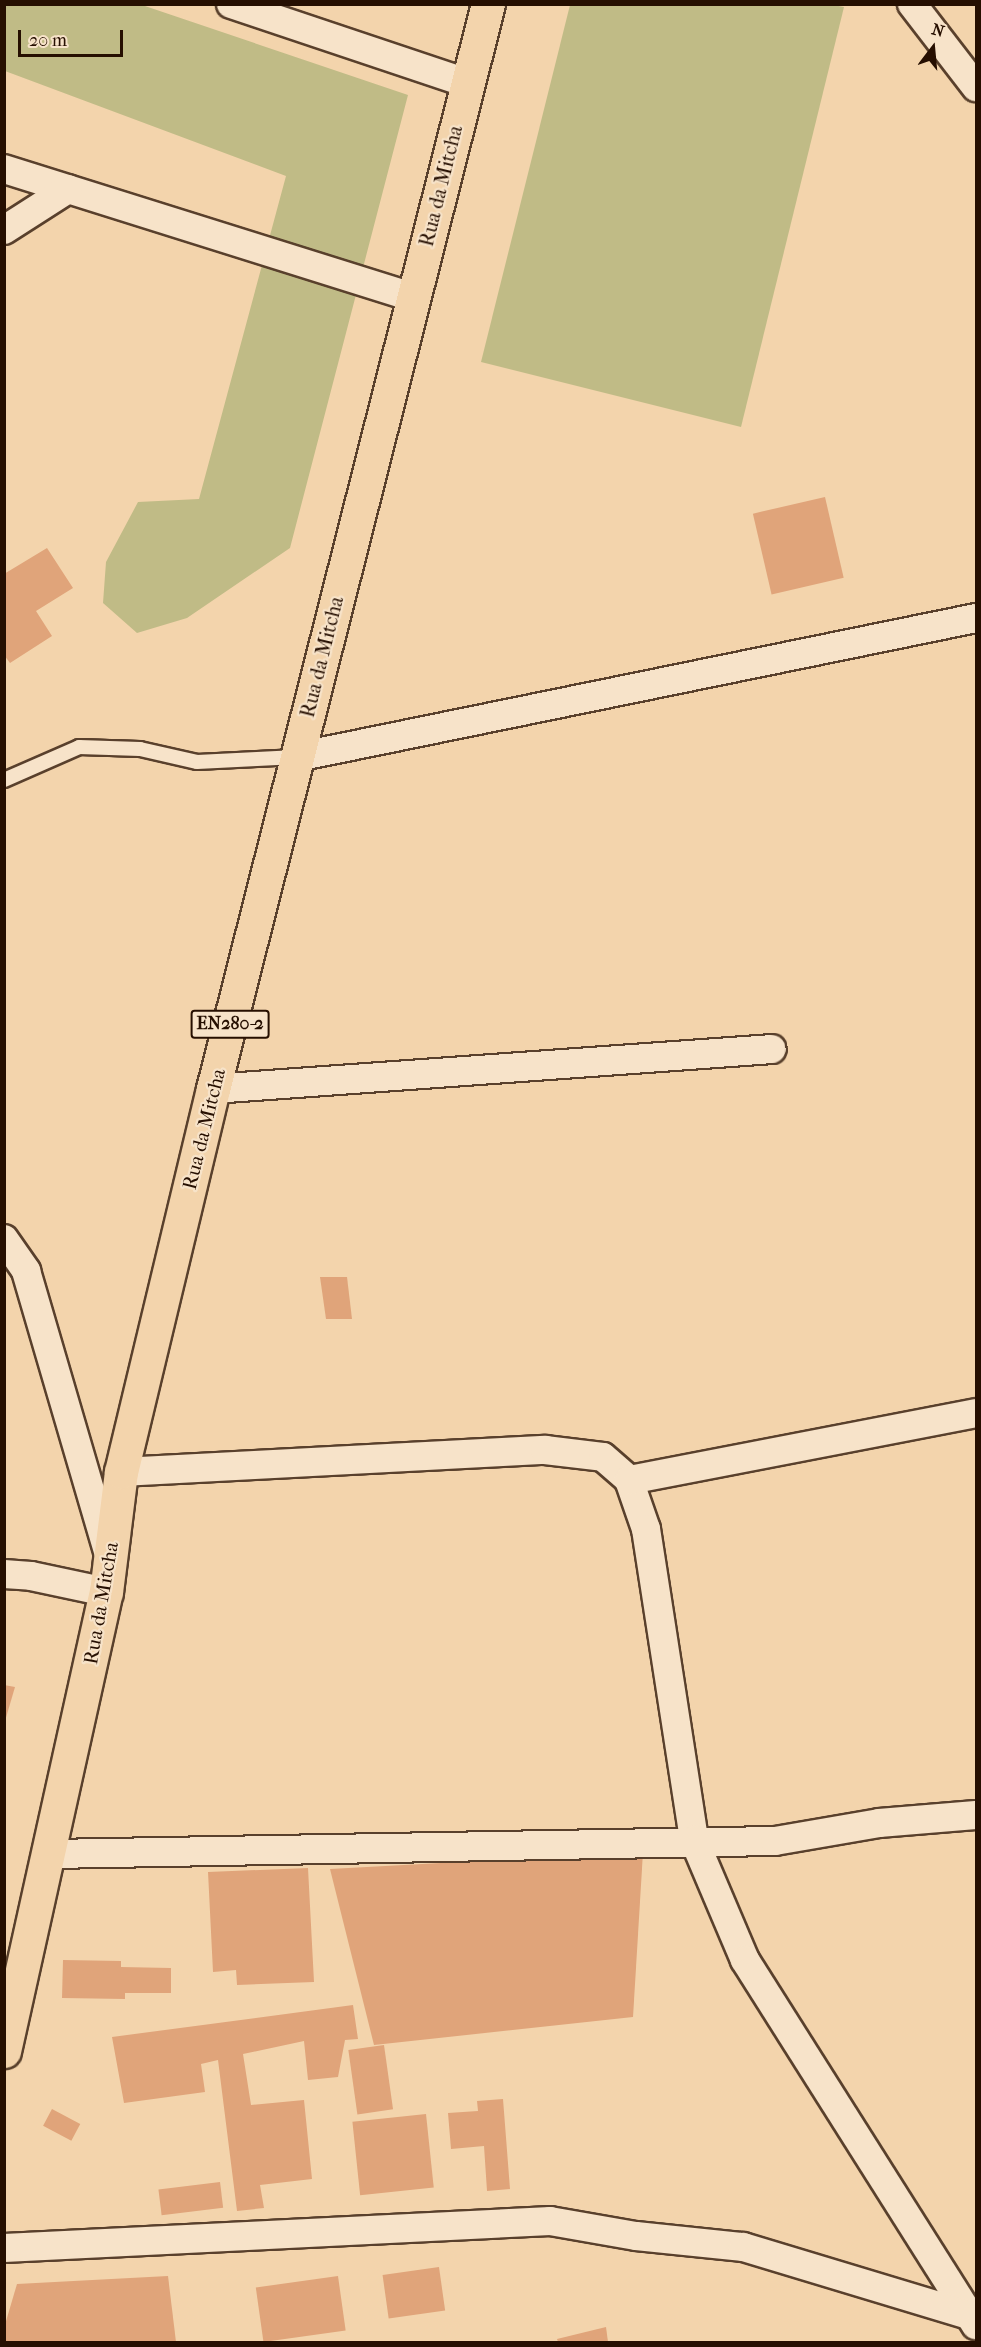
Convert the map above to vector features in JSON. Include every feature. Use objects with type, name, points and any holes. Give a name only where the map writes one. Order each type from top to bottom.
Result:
[{"type":"main road","name":"Rua da Mitcha","points":[[4,2050],[51,1854],[106,1592],[121,1472],[213,1089],[488,4]]},
{"type":"street","points":[[231,4],[467,82]]},
{"type":"street","points":[[912,4],[976,87]]},
{"type":"street","points":[[4,169],[413,297]]},
{"type":"street","points":[[4,230],[68,189]]},
{"type":"street","points":[[297,757],[976,618]]},
{"type":"street","points":[[213,1089],[772,1049]]},
{"type":"street","points":[[4,1239],[26,1271],[109,1557]]},
{"type":"street","points":[[630,1480],[976,1413]]},
{"type":"street","points":[[121,1472],[545,1450],[603,1457],[630,1480],[646,1529],[694,1840],[746,1960],[972,2320]]},
{"type":"street","points":[[4,1574],[31,1576],[106,1592]]},
{"type":"street","points":[[51,1854],[694,1840],[775,1841],[879,1822],[976,1815]]},
{"type":"street","points":[[4,2248],[550,2221],[636,2236],[743,2247],[972,2320]]},
{"type":"lane","points":[[4,780],[79,747],[140,749],[197,762],[297,757]]},
{"type":"shaded area","points":[[4,5],[142,5],[408,95],[290,548],[187,618],[137,633],[103,603],[106,562],[138,502],[199,499],[286,176],[5,71]]},
{"type":"shaded area","points":[[570,5],[833,5],[844,7],[741,427],[481,362]]},
{"type":"building","points":[[825,497],[844,578],[772,595],[753,514]]},
{"type":"building","points":[[47,548],[73,588],[36,611],[52,636],[10,663],[4,655],[4,574]]},
{"type":"building","points":[[320,1277],[347,1277],[352,1319],[326,1319]]},
{"type":"building","points":[[4,1685],[15,1687],[5,1721],[4,1721]]},
{"type":"building","points":[[643,1852],[633,2017],[374,2045],[330,1869]]},
{"type":"building","points":[[308,1868],[314,1982],[237,1985],[236,1970],[213,1972],[208,1872]]},
{"type":"building","points":[[63,1960],[121,1961],[121,1967],[171,1968],[171,1993],[125,1993],[125,1999],[62,1998]]},
{"type":"building","points":[[353,2005],[358,2039],[345,2040],[338,2077],[308,2080],[304,2041],[243,2054],[251,2105],[304,2100],[312,2179],[260,2185],[264,2208],[237,2211],[218,2060],[201,2064],[205,2092],[124,2103],[112,2037]]},
{"type":"building","points":[[384,2045],[393,2109],[357,2114],[348,2050]]},
{"type":"building","points":[[503,2099],[510,2189],[487,2191],[484,2146],[451,2149],[448,2113],[478,2111],[477,2101]]},
{"type":"building","points":[[52,2109],[80,2124],[71,2141],[43,2126]]},
{"type":"building","points":[[426,2114],[434,2188],[360,2195],[352,2122]]},
{"type":"building","points":[[220,2182],[223,2208],[162,2215],[158,2190]]},
{"type":"building","points":[[439,2267],[445,2311],[389,2319],[383,2275]]},
{"type":"building","points":[[168,2276],[176,2342],[4,2342],[4,2328],[17,2284]]},
{"type":"building","points":[[338,2276],[346,2330],[263,2342],[256,2288]]},
{"type":"building","points":[[606,2327],[608,2342],[558,2342],[557,2339]]}]
